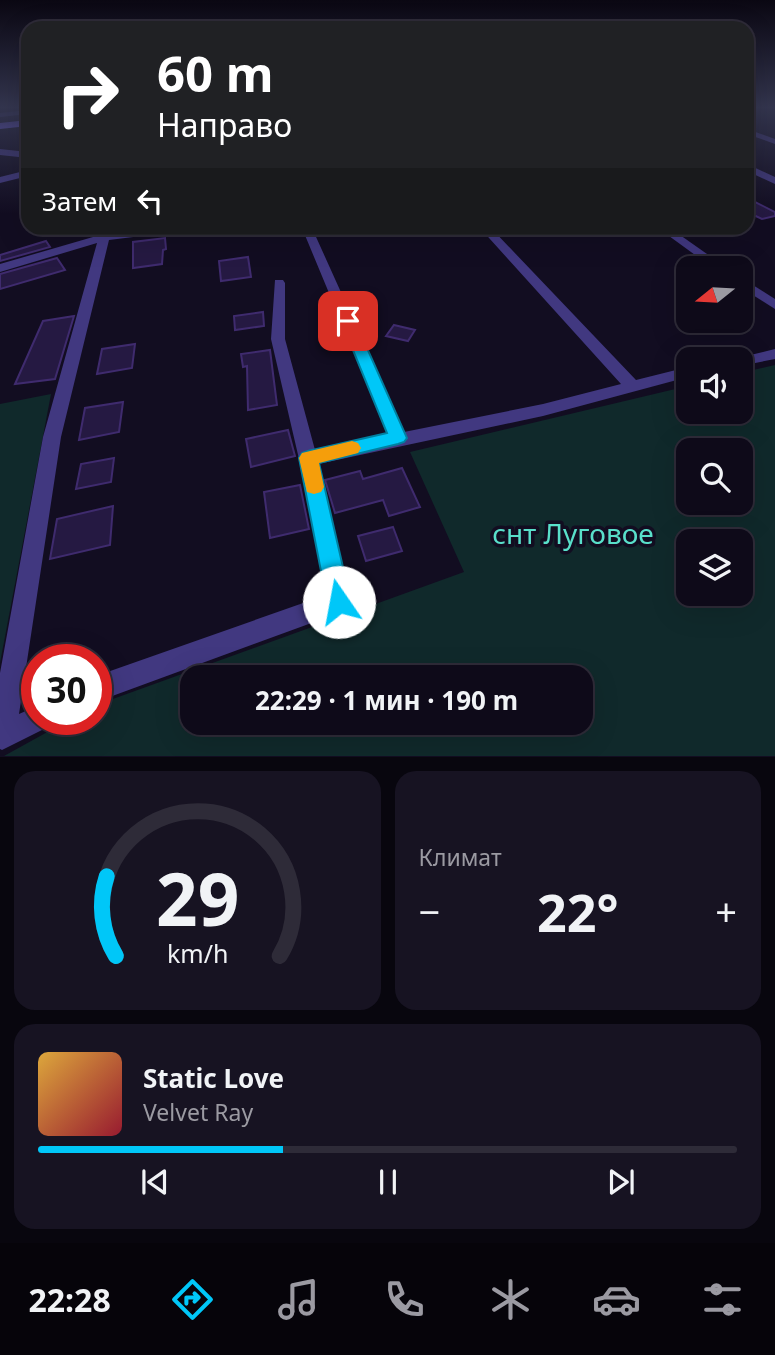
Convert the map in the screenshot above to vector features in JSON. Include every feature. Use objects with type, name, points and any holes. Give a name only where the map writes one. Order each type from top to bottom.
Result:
[{"type":"street","points":[[0,152],[21,154]]},
{"type":"street","points":[[754,170],[774,179]]},
{"type":"street","points":[[0,180],[21,175]]},
{"type":"street","points":[[0,268],[90,235]]},
{"type":"street","points":[[21,727],[2,736],[52,437],[100,235]]},
{"type":"street","points":[[310,235],[398,438]]},
{"type":"street","points":[[492,235],[631,384]]},
{"type":"street","points":[[673,235],[704,256]]},
{"type":"street","points":[[112,684],[339,602],[308,458],[278,340],[279,283]]},
{"type":"street","points":[[753,290],[775,305]]},
{"type":"street","points":[[753,358],[775,354]]},
{"type":"street","points":[[308,458],[544,410],[631,384],[676,375]]},
{"type":"green space","name":"снт Луговое","points":[[775,365],[775,756],[4,756],[42,735],[112,735],[112,699],[180,675],[180,735],[593,735],[593,665],[207,665],[464,572],[410,452],[676,389],[676,424],[753,424],[753,370]]},
{"type":"green space","points":[[51,394],[0,663],[0,404]]},
{"type":"building","points":[[754,202],[775,212],[775,216],[762,219],[754,215]]},
{"type":"building","points":[[165,238],[166,249],[163,250],[162,264],[133,268],[133,242]]},
{"type":"building","points":[[46,241],[50,247],[0,261],[0,255]]},
{"type":"building","points":[[248,257],[251,277],[221,281],[219,261]]},
{"type":"building","points":[[57,258],[65,270],[0,289],[0,274]]},
{"type":"building","points":[[263,312],[264,326],[235,330],[234,316]]},
{"type":"building","points":[[74,316],[55,379],[15,384],[43,321]]},
{"type":"building","points":[[394,325],[415,330],[408,341],[386,336]]},
{"type":"building","points":[[135,344],[132,368],[97,374],[102,349]]},
{"type":"building","points":[[270,350],[277,405],[248,410],[247,366],[243,367],[241,354]]},
{"type":"building","points":[[123,402],[119,432],[79,440],[85,408]]},
{"type":"building","points":[[288,430],[295,456],[251,467],[246,439]]},
{"type":"building","points":[[114,458],[111,482],[76,489],[81,464]]},
{"type":"building","points":[[402,468],[420,507],[389,516],[383,500],[335,513],[325,480],[360,471],[363,479]]},
{"type":"building","points":[[300,485],[309,529],[270,538],[264,492]]},
{"type":"building","points":[[113,506],[110,545],[50,559],[57,519]]},
{"type":"building","points":[[393,527],[402,551],[366,561],[358,536]]},
{"type":"slow traffic","points":[[314,487],[308,458],[352,448]]},
{"type":"route","points":[[339,602],[308,458],[398,438],[348,321]]}]
